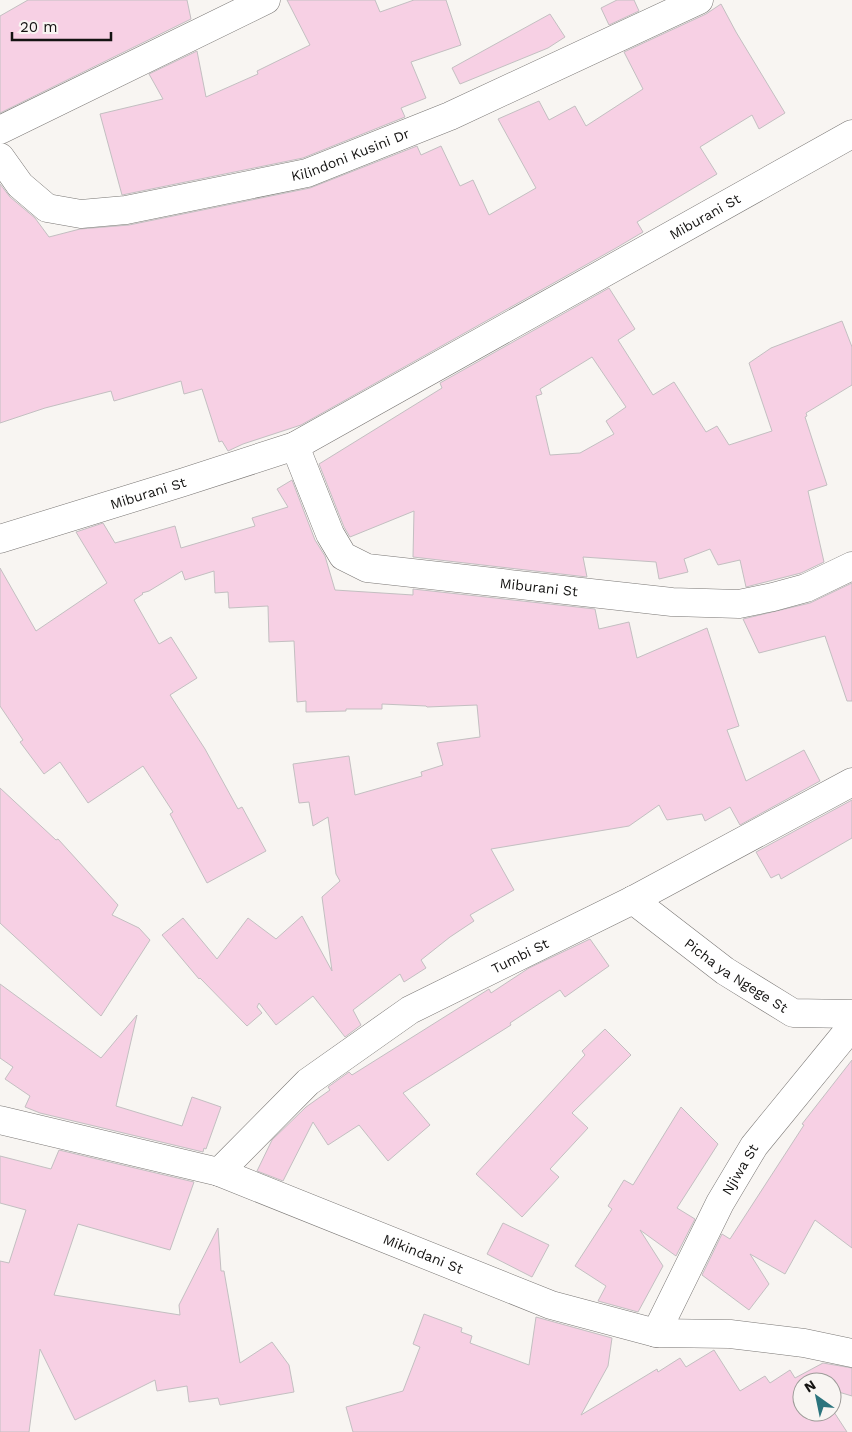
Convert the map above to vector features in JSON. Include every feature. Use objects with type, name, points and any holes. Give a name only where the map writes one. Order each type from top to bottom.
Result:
[{"type":"street","points":[[0,130],[266,0]]},
{"type":"street","name":"Kilindoni Kusini Dr","points":[[0,157],[20,185],[47,208],[81,214],[126,210],[307,174],[450,116],[699,0]]},
{"type":"street","name":"Miburani St","points":[[0,539],[294,446],[852,134]]},
{"type":"street","name":"Miburani St","points":[[294,446],[330,534],[343,556],[367,568],[672,602],[739,604],[806,588],[852,566]]},
{"type":"street","name":"Tumbi St","points":[[219,1172],[308,1082],[410,1010],[633,900],[852,782]]},
{"type":"street","name":"Picha ya Ngege St","points":[[633,900],[726,971],[793,1013],[852,1014]]},
{"type":"street","name":"Njiwa St","points":[[656,1333],[720,1203],[754,1146],[852,1026]]},
{"type":"street","name":"Mikindani St","points":[[0,1120],[219,1172],[551,1304],[656,1333],[730,1334],[804,1343],[852,1353]]},
{"type":"building","points":[[28,0],[187,0],[191,19],[0,113],[0,16]]},
{"type":"building","points":[[287,0],[375,0],[380,12],[414,0],[446,0],[461,45],[411,62],[426,98],[401,108],[405,117],[303,158],[122,195],[100,114],[163,99],[149,74],[197,51],[206,97],[258,74],[257,71],[310,45]]},
{"type":"building","points":[[617,0],[634,0],[639,11],[609,25],[601,8]]},
{"type":"building","points":[[721,4],[785,113],[759,129],[752,115],[700,147],[717,174],[637,222],[643,232],[616,248],[301,425],[243,444],[228,451],[222,441],[219,442],[202,389],[184,394],[181,381],[114,401],[111,391],[45,408],[0,423],[0,184],[10,197],[35,218],[49,237],[80,229],[129,225],[310,188],[417,146],[421,155],[441,146],[460,186],[473,180],[489,215],[536,188],[498,119],[539,101],[549,120],[575,106],[586,126],[643,89],[624,52],[706,14]]},
{"type":"building","points":[[550,14],[565,37],[548,48],[460,84],[452,68]]},
{"type":"building","points":[[609,288],[635,329],[618,340],[653,395],[674,382],[706,432],[717,426],[729,445],[772,431],[749,363],[771,348],[842,321],[852,347],[852,385],[806,413],[807,416],[805,417],[827,485],[808,491],[824,562],[801,573],[746,587],[740,560],[718,565],[710,549],[684,559],[688,572],[659,579],[656,562],[583,557],[587,577],[413,557],[414,511],[350,537],[344,527],[319,464],[442,388],[440,383]],"holes":[[[592,357],[626,407],[606,421],[614,434],[580,453],[550,455],[536,396],[542,394],[540,389]]]},
{"type":"building","points":[[292,480],[315,540],[325,556],[335,590],[413,595],[413,589],[595,609],[599,629],[629,622],[637,658],[707,628],[739,726],[727,730],[746,781],[804,750],[820,781],[740,825],[730,807],[705,821],[702,814],[667,820],[659,805],[629,826],[491,849],[514,890],[470,915],[474,921],[421,960],[426,968],[404,982],[400,974],[353,1010],[361,1025],[345,1037],[313,996],[276,1025],[259,1003],[257,1007],[262,1013],[247,1026],[199,979],[162,935],[183,918],[217,959],[248,918],[276,939],[302,916],[332,971],[322,897],[340,881],[336,874],[328,817],[313,826],[309,802],[299,803],[293,764],[349,756],[355,795],[422,776],[421,772],[443,765],[437,743],[480,737],[477,705],[427,707],[382,704],[382,709],[306,712],[306,701],[297,702],[294,641],[269,642],[268,606],[229,608],[228,592],[215,593],[214,571],[185,580],[182,571],[149,591],[142,593],[134,600],[159,644],[171,637],[197,678],[170,695],[205,749],[238,809],[242,807],[266,851],[207,883],[170,814],[173,812],[143,766],[88,803],[60,762],[44,774],[20,742],[23,740],[0,706],[0,568],[36,631],[107,583],[76,532],[103,523],[115,543],[175,526],[181,548],[255,526],[252,518],[288,507],[277,489]]},
{"type":"building","points":[[852,583],[852,701],[847,701],[825,636],[759,653],[743,619],[810,603]]},
{"type":"building","points":[[0,788],[56,840],[58,839],[118,905],[112,915],[139,928],[150,940],[101,1016],[0,923]]},
{"type":"building","points":[[852,800],[852,838],[781,879],[779,874],[771,878],[756,852]]},
{"type":"building","points":[[590,939],[609,966],[565,997],[560,990],[510,1023],[511,1025],[403,1093],[430,1125],[388,1161],[359,1125],[328,1145],[313,1122],[283,1181],[257,1171],[272,1140],[306,1107],[330,1090],[328,1087],[349,1072],[352,1075],[489,989],[491,993],[529,968]]},
{"type":"building","points":[[0,984],[101,1058],[137,1015],[116,1106],[182,1126],[192,1097],[221,1107],[206,1149],[204,1148],[203,1152],[40,1113],[25,1107],[30,1096],[5,1079],[13,1067],[0,1058]]},
{"type":"building","points":[[605,1029],[631,1055],[572,1113],[588,1128],[550,1169],[559,1177],[522,1217],[476,1174],[585,1055],[582,1051]]},
{"type":"building","points":[[852,1060],[852,1248],[815,1220],[785,1274],[750,1254],[769,1284],[749,1310],[702,1275],[722,1234],[730,1239],[804,1125],[802,1124]]},
{"type":"building","points":[[681,1107],[718,1144],[677,1208],[695,1219],[676,1256],[640,1230],[663,1266],[638,1312],[598,1301],[606,1286],[575,1266],[612,1209],[608,1206],[624,1180],[633,1185]]},
{"type":"building","points":[[59,1150],[194,1182],[170,1250],[78,1224],[54,1295],[180,1315],[179,1305],[218,1228],[221,1271],[224,1271],[240,1363],[272,1342],[289,1365],[294,1392],[220,1405],[218,1398],[189,1402],[187,1386],[157,1391],[155,1380],[75,1420],[40,1349],[29,1432],[0,1432],[0,1261],[9,1263],[26,1210],[0,1203],[0,1156],[51,1169]]},
{"type":"building","points":[[503,1223],[549,1245],[532,1277],[487,1254]]},
{"type":"building","points":[[424,1314],[462,1328],[461,1332],[472,1336],[470,1343],[529,1365],[536,1317],[612,1338],[608,1366],[581,1415],[657,1369],[658,1372],[680,1358],[686,1367],[714,1350],[740,1391],[765,1376],[770,1383],[790,1370],[792,1373],[792,1422],[840,1422],[847,1432],[353,1432],[346,1407],[403,1391],[420,1347],[413,1344]]},
{"type":"building","points":[[823,1363],[852,1368],[852,1396],[842,1393],[842,1372],[806,1372]]}]
